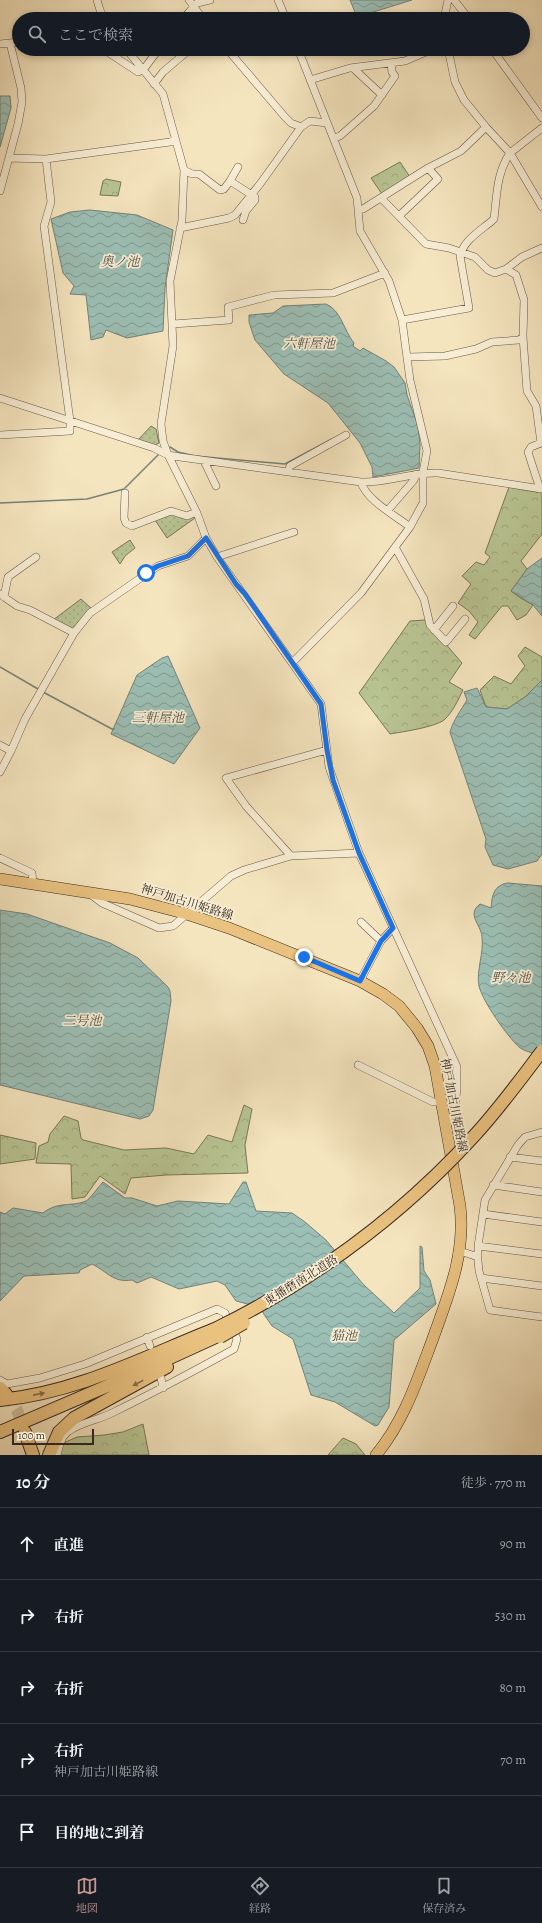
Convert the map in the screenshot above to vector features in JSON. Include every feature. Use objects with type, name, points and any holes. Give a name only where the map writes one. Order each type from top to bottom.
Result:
[{"type":"highway","name":"東播磨南北道路","points":[[0,1432],[120,1381],[219,1333],[352,1247],[394,1214],[437,1175],[475,1135],[542,1051]]},
{"type":"highway","name":"東播磨南北道路","points":[[0,1424],[244,1323],[292,1295],[335,1267],[377,1235],[418,1200],[479,1139],[542,1060]]},
{"type":"highway","points":[[2,1394],[29,1396],[65,1388],[219,1333]]},
{"type":"highway","points":[[48,1455],[59,1432],[74,1418],[219,1333]]},
{"type":"highway","points":[[25,1432],[33,1455]]},
{"type":"main road","name":"神戸加古川姫路線","points":[[0,879],[130,898],[187,914],[243,933],[360,981],[391,999],[418,1028],[428,1046],[435,1066],[461,1218],[460,1251],[454,1280],[410,1400],[391,1437],[376,1455]]},
{"type":"street","points":[[97,0],[100,10]]},
{"type":"street","points":[[189,0],[198,12]]},
{"type":"street","points":[[189,12],[197,3],[210,0]]},
{"type":"street","points":[[278,0],[283,12]]},
{"type":"street","points":[[445,12],[448,0]]},
{"type":"street","points":[[454,0],[463,12]]},
{"type":"street","points":[[0,44],[10,43],[12,51]]},
{"type":"street","points":[[0,191],[18,124],[22,102],[21,88],[13,56]]},
{"type":"street","points":[[114,56],[138,72],[143,70],[154,56]]},
{"type":"street","points":[[132,56],[163,94],[184,170],[180,228],[170,281],[173,346],[161,424],[163,441],[168,455],[196,512],[206,538],[217,557],[321,704],[327,750],[333,780],[359,853],[457,1067],[457,1088],[454,1115],[445,1123]]},
{"type":"street","points":[[154,84],[163,72],[182,56]]},
{"type":"street","points":[[233,56],[285,117],[291,123],[301,127]]},
{"type":"street","points":[[301,56],[357,198],[360,231],[385,273],[402,320],[410,380],[427,451],[419,473],[388,510]]},
{"type":"street","points":[[310,80],[353,68],[405,61],[417,56]]},
{"type":"street","points":[[449,56],[459,92],[486,128],[510,153],[542,207]]},
{"type":"street","points":[[497,56],[542,118]]},
{"type":"street","points":[[334,138],[340,136],[374,106],[395,76],[392,72],[391,63]]},
{"type":"street","points":[[353,68],[382,95]]},
{"type":"street","points":[[180,228],[229,218],[235,215],[252,195],[301,127],[310,121],[327,123]]},
{"type":"street","points":[[358,209],[363,209],[428,168],[461,151],[486,128]]},
{"type":"street","points":[[402,320],[468,308],[460,256],[461,252],[472,238],[494,219],[499,177],[510,153],[542,128]]},
{"type":"street","points":[[9,158],[46,159],[170,142],[175,140]]},
{"type":"street","points":[[0,435],[70,431],[70,421],[44,226],[51,202],[46,159]]},
{"type":"street","points":[[184,170],[192,174],[199,174],[222,191],[238,167]]},
{"type":"street","points":[[399,216],[438,179],[428,168]]},
{"type":"street","points":[[230,181],[252,195],[255,200],[246,211],[243,220]]},
{"type":"street","points":[[381,198],[426,244],[437,245],[475,257],[488,270],[495,273],[506,269],[516,260],[542,248]]},
{"type":"street","points":[[0,398],[154,448],[168,455],[361,482],[370,482],[419,473],[438,473],[541,489],[528,452],[532,447],[541,443],[536,406],[527,391],[523,337],[524,300],[516,275],[506,269]]},
{"type":"street","points":[[173,324],[229,320],[228,308],[274,295],[333,293],[385,273]]},
{"type":"street","points":[[408,357],[445,356],[476,349],[492,342],[519,340],[523,337]]},
{"type":"street","points":[[288,471],[290,466],[346,434]]},
{"type":"street","points":[[204,460],[216,486]]},
{"type":"street","points":[[292,663],[361,593],[410,528],[422,503],[419,473]]},
{"type":"street","points":[[361,482],[365,492],[374,501],[388,510],[410,528]]},
{"type":"street","points":[[125,493],[124,518],[129,525],[132,526],[171,511],[187,516],[196,512]]},
{"type":"street","points":[[217,557],[294,532]]},
{"type":"street","points":[[0,772],[25,719],[74,633],[90,613],[158,566],[188,556],[206,538]]},
{"type":"street","points":[[395,547],[424,599],[428,622],[434,630],[447,642],[465,619]]},
{"type":"street","points":[[36,557],[8,577],[2,596],[17,606],[30,610],[74,633]]},
{"type":"street","points":[[434,630],[453,606]]},
{"type":"street","points":[[0,745],[11,751]]},
{"type":"street","points":[[292,856],[246,806],[226,778],[327,750]]},
{"type":"street","points":[[88,892],[102,903],[159,928],[173,926],[231,876],[292,856],[359,853]]},
{"type":"street","points":[[0,858],[32,873],[33,884]]},
{"type":"street","points":[[361,922],[381,941]]},
{"type":"street","points":[[360,981],[381,941],[393,928]]},
{"type":"street","points":[[358,1065],[433,1102],[441,1102]]},
{"type":"street","points":[[542,1132],[525,1137],[510,1157],[493,1185],[485,1200],[478,1246],[481,1278],[490,1310],[542,1317],[542,1308]]},
{"type":"street","points":[[510,1157],[542,1161]]},
{"type":"street","points":[[493,1185],[542,1192]]},
{"type":"street","points":[[483,1214],[542,1222]]},
{"type":"street","points":[[478,1246],[542,1254]]},
{"type":"street","points":[[460,1251],[478,1257]]},
{"type":"street","points":[[481,1278],[542,1286]]},
{"type":"street","points":[[0,1380],[7,1384],[47,1376],[85,1364],[217,1309],[225,1313],[237,1339],[234,1349],[163,1388],[109,1415],[94,1419],[69,1431],[62,1439],[56,1455]]},
{"type":"street","points":[[147,1337],[150,1346]]},
{"type":"street","points":[[160,1378],[163,1388]]},
{"type":"green space","points":[[400,162],[410,177],[382,194],[371,178]]},
{"type":"green space","points":[[106,179],[121,182],[118,196],[100,195],[103,181]]},
{"type":"green space","points":[[151,426],[156,429],[159,443],[155,445],[138,440]]},
{"type":"green space","points":[[509,487],[542,493],[542,534],[521,561],[527,569],[511,591],[533,605],[526,615],[517,620],[508,606],[502,606],[475,639],[469,635],[478,622],[469,611],[458,603],[471,584],[462,576],[476,562],[484,565],[490,557],[485,553]]},
{"type":"green space","points":[[169,513],[192,516],[195,518],[167,538],[155,520]]},
{"type":"green space","points":[[130,540],[135,548],[125,556],[120,564],[112,552]]},
{"type":"green space","points":[[81,599],[92,609],[74,630],[53,620]]},
{"type":"green space","points":[[425,620],[462,663],[449,682],[463,690],[453,710],[440,723],[410,731],[390,734],[359,693],[410,621]]},
{"type":"green space","points":[[525,647],[542,657],[542,680],[525,697],[507,709],[486,707],[480,690],[494,676],[511,684],[525,666],[518,656]]},
{"type":"green space","points":[[244,1105],[252,1109],[245,1145],[248,1173],[166,1175],[131,1178],[125,1194],[100,1176],[85,1197],[72,1199],[71,1164],[36,1163],[39,1146],[48,1142],[50,1134],[64,1116],[78,1121],[81,1138],[83,1140],[124,1150],[166,1148],[194,1154],[208,1135],[232,1142]]},
{"type":"green space","points":[[0,1135],[36,1143],[35,1159],[0,1164]]},
{"type":"green space","points":[[143,1424],[149,1455],[59,1455],[59,1445],[77,1437],[123,1432]]},
{"type":"green space","points":[[343,1438],[356,1444],[365,1455],[328,1455]]},
{"type":"water","points":[[350,0],[412,0],[373,12],[355,12]]},
{"type":"water","points":[[0,96],[10,96],[11,108],[0,147]]},
{"type":"water","name":"奥ノ池","points":[[90,210],[137,215],[173,230],[165,288],[163,331],[127,338],[106,330],[103,337],[91,340],[86,295],[70,294],[74,286],[63,273],[51,219],[70,212]]},
{"type":"water","name":"六軒屋池","points":[[326,304],[339,316],[354,343],[353,346],[360,351],[363,348],[386,361],[394,367],[405,383],[407,395],[418,426],[420,445],[419,468],[373,477],[372,467],[360,443],[328,403],[284,374],[255,340],[249,322],[249,315],[273,313],[283,306]]},
{"type":"water","points":[[542,558],[542,616],[533,605],[511,591],[527,569]]},
{"type":"water","name":"三軒屋池","points":[[168,656],[200,728],[174,764],[111,734],[137,675],[162,658]]},
{"type":"water","points":[[542,680],[542,854],[537,861],[508,869],[493,865],[485,847],[486,839],[450,732],[455,720],[467,700],[464,692],[477,688],[486,707],[507,709],[525,697]]},
{"type":"water","name":"野々池","points":[[508,883],[542,886],[542,1056],[524,1050],[514,1042],[485,1001],[479,986],[478,974],[482,949],[482,937],[475,920],[474,912],[480,904],[491,908],[493,895],[497,888]]},
{"type":"water","name":"二号池","points":[[0,910],[27,914],[110,943],[138,958],[168,987],[171,1001],[153,1110],[149,1116],[140,1119],[0,1085]]},
{"type":"water","name":"猫池","points":[[103,1182],[125,1198],[132,1198],[157,1206],[178,1201],[229,1204],[243,1182],[246,1182],[256,1211],[292,1213],[305,1222],[326,1240],[363,1284],[394,1313],[420,1288],[420,1246],[422,1247],[424,1271],[430,1280],[436,1304],[394,1340],[389,1407],[378,1425],[375,1426],[335,1402],[311,1395],[293,1339],[272,1326],[259,1307],[236,1301],[225,1285],[217,1281],[179,1289],[151,1277],[137,1283],[132,1280],[120,1280],[92,1264],[80,1270],[79,1273],[24,1276],[0,1301],[0,1212],[5,1214],[13,1208],[43,1213],[54,1207],[81,1203],[88,1200]]},
{"type":"waterway","points":[[170,447],[178,452],[195,456],[285,464],[332,439]]},
{"type":"waterway","points":[[0,503],[87,499],[124,489],[158,455]]},
{"type":"waterway","points":[[0,667],[38,689]]},
{"type":"waterway","points":[[43,692],[114,729]]},
{"type":"tunnel","points":[[6,1394],[17,1410],[25,1432]]},
{"type":"route","points":[[146,573],[158,566],[188,556],[206,538],[217,557],[245,594],[252,607],[321,704],[329,767],[333,780],[359,853],[393,928],[391,932],[381,941],[360,981],[304,957]]}]
